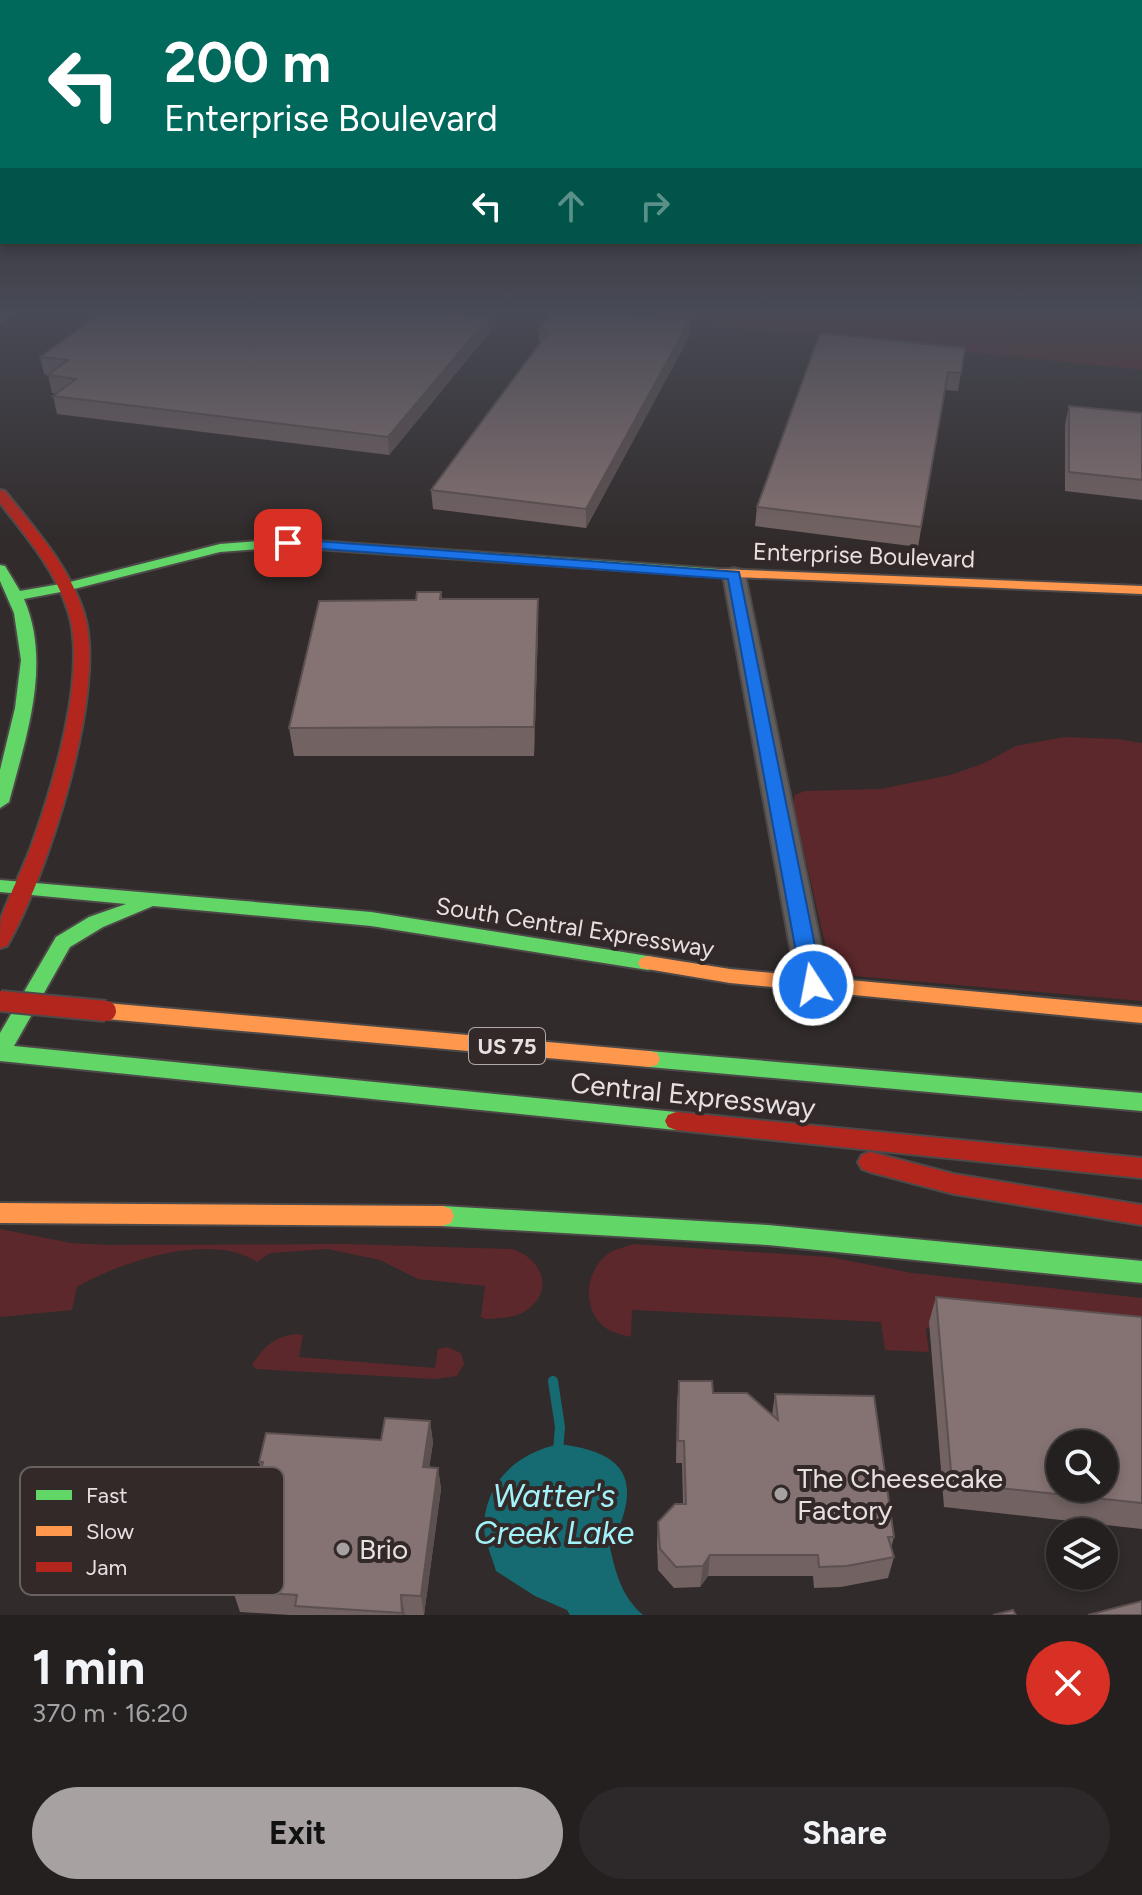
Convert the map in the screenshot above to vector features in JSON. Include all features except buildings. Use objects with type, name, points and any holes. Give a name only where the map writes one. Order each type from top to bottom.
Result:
[{"type":"main road","points":[[0,494],[66,587],[77,615],[80,678],[70,744],[51,823],[27,888],[0,941]]},
{"type":"main road","name":"Enterprise Boulevard","points":[[15,596],[66,587],[220,548],[274,544],[734,575],[1142,590]]},
{"type":"main road","points":[[0,569],[23,617],[28,653],[24,695],[0,802]]},
{"type":"main road","points":[[51,823],[64,864],[105,896]]},
{"type":"main road","name":"South Central Expressway","points":[[0,886],[371,919],[676,968],[813,985],[1142,1015]]},
{"type":"main road","points":[[0,1053],[63,942],[96,922],[155,900]]},
{"type":"main road","name":"Central Expressway","points":[[0,1001],[1142,1102]]},
{"type":"main road","name":"Central Expressway","points":[[0,1053],[1142,1168]]},
{"type":"main road","points":[[744,1128],[954,1184],[1142,1215]]},
{"type":"main road","points":[[0,1213],[101,1217],[393,1215],[576,1222],[995,1256],[1142,1272]]},
{"type":"street","points":[[734,575],[813,985]]},
{"type":"shaded area","points":[[1064,737],[1142,743],[1142,1001],[832,974],[793,804],[795,795],[805,791],[880,789],[950,775],[982,764],[1016,746]]},
{"type":"shaded area","points":[[0,1229],[71,1243],[109,1245],[345,1244],[512,1249],[523,1254],[538,1268],[542,1286],[534,1304],[524,1312],[486,1319],[481,1317],[485,1286],[418,1279],[380,1260],[327,1249],[270,1253],[257,1262],[238,1253],[216,1249],[191,1250],[141,1260],[95,1277],[77,1287],[72,1310],[0,1317]]},
{"type":"shaded area","points":[[633,1244],[829,1257],[912,1273],[1142,1298],[1142,1350],[926,1328],[929,1352],[885,1350],[881,1322],[632,1310],[631,1337],[607,1329],[599,1321],[593,1312],[589,1291],[594,1270],[601,1261],[609,1253]]},
{"type":"shaded area","points":[[297,1334],[303,1335],[299,1357],[435,1368],[438,1349],[447,1347],[461,1353],[464,1364],[457,1376],[435,1379],[256,1369],[252,1365],[270,1344]]},
{"type":"water","name":"Watter's Creek Lake","points":[[559,1444],[603,1455],[616,1464],[624,1476],[626,1506],[610,1548],[625,1593],[643,1615],[570,1615],[567,1610],[535,1596],[496,1571],[484,1529],[492,1493],[508,1470],[518,1462]]},
{"type":"waterway","points":[[553,1381],[560,1427],[558,1451]]},
{"type":"traffic: fast","points":[[15,596],[66,587],[220,548],[288,543],[718,573]]},
{"type":"traffic: fast","points":[[0,569],[20,607],[29,660],[19,733],[0,802]]},
{"type":"traffic: fast","points":[[0,886],[371,919],[648,963]]},
{"type":"traffic: fast","points":[[0,1052],[63,942],[96,922],[145,904]]},
{"type":"traffic: fast","points":[[0,1053],[676,1121]]},
{"type":"traffic: fast","points":[[649,1059],[1142,1102]]},
{"type":"traffic: fast","points":[[442,1216],[768,1235],[1142,1272]]},
{"type":"traffic: slow","points":[[718,573],[1142,590]]},
{"type":"traffic: slow","points":[[648,963],[730,976],[1142,1015]]},
{"type":"traffic: slow","points":[[106,1011],[649,1059]]},
{"type":"traffic: slow","points":[[0,1213],[442,1216]]},
{"type":"traffic: jam","points":[[0,494],[43,550],[70,595],[80,631],[81,651],[73,724],[59,788],[39,850],[0,941]]},
{"type":"traffic: jam","points":[[0,1001],[106,1011]]},
{"type":"traffic: jam","points":[[676,1121],[1142,1168]]},
{"type":"traffic: jam","points":[[870,1162],[954,1184],[1142,1215]]},
{"type":"place","name":"The Cheesecake Factory","points":[[781,1494]]},
{"type":"place","name":"Brio","points":[[343,1549]]},
{"type":"route","points":[[288,543],[734,575],[813,985]]}]
